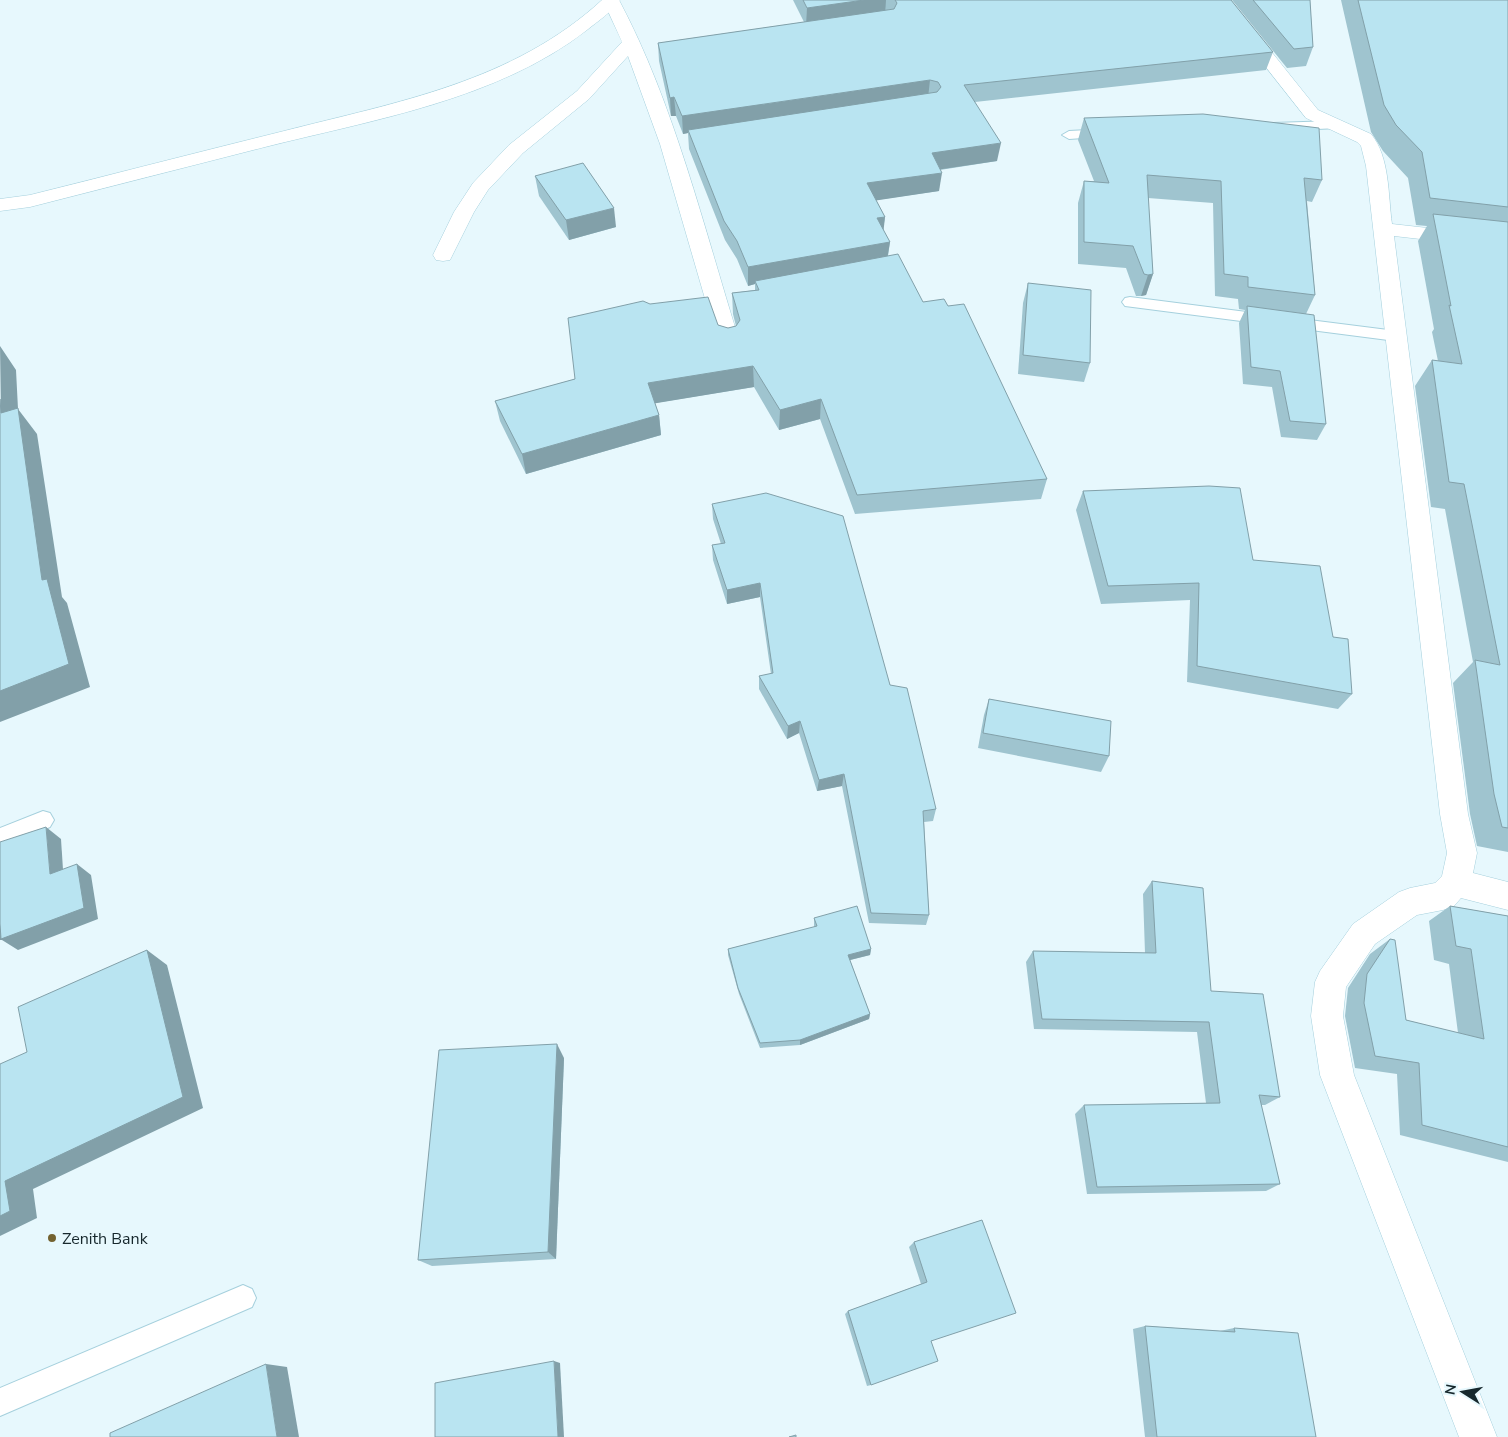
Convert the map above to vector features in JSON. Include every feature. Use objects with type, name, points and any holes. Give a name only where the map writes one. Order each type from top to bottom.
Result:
[{"type":"main road","points":[[0,205],[30,201],[408,105],[462,88],[514,68],[589,20],[612,0],[634,50],[725,299],[728,340]]},
{"type":"main road","points":[[1221,0],[1312,114],[1353,132],[1370,144],[1375,166],[1452,804],[1462,854],[1456,883],[1442,896],[1410,902],[1364,934],[1331,982],[1327,1016],[1337,1075],[1478,1437]]},
{"type":"main road","points":[[443,255],[464,212],[480,187],[516,149],[583,95],[634,50],[656,53]]},
{"type":"main road","points":[[669,144],[688,141]]},
{"type":"main road","points":[[0,215],[30,201]]},
{"type":"main road","points":[[1383,229],[1508,243]]},
{"type":"main road","points":[[1456,883],[1508,896]]},
{"type":"lane","points":[[1255,128],[1334,125]]},
{"type":"lane","points":[[1068,135],[1118,133]]},
{"type":"lane","points":[[1130,302],[1396,336]]},
{"type":"lane","points":[[0,838],[43,820]]},
{"type":"lane","points":[[0,1402],[243,1298]]},
{"type":"building","points":[[803,0],[864,0],[807,8]]},
{"type":"building","points":[[895,0],[1231,0],[1273,52],[964,85],[1001,143],[932,153],[942,173],[867,183],[885,217],[877,218],[890,242],[748,267],[737,241],[724,221],[688,130],[937,92],[941,87],[938,82],[930,80],[682,116],[674,97],[670,98],[658,43],[894,9],[897,3]]},
{"type":"building","points":[[1253,0],[1310,0],[1313,47],[1294,49]]},
{"type":"building","points":[[1358,0],[1508,0],[1508,207],[1430,198],[1422,152],[1396,125],[1384,105]]},
{"type":"building","points":[[1203,114],[1319,128],[1322,180],[1304,178],[1315,295],[1248,287],[1248,277],[1224,274],[1221,181],[1147,175],[1153,274],[1144,274],[1133,246],[1084,242],[1084,181],[1109,183],[1084,118]]},
{"type":"building","points":[[583,163],[614,208],[566,220],[535,176]]},
{"type":"building","points":[[1433,214],[1508,222],[1508,828],[1502,827],[1494,794],[1475,660],[1500,665],[1464,484],[1449,482],[1432,360],[1462,364],[1449,305],[1451,306]]},
{"type":"building","points":[[898,254],[923,302],[944,299],[948,306],[964,304],[1047,479],[857,495],[821,399],[780,410],[753,366],[648,383],[659,415],[522,454],[495,401],[575,379],[568,318],[643,301],[650,304],[708,297],[718,325],[728,328],[736,326],[740,320],[732,293],[759,290],[755,281]]},
{"type":"building","points":[[1028,283],[1091,290],[1090,363],[1023,355]]},
{"type":"building","points":[[1247,306],[1314,315],[1326,424],[1290,421],[1280,371],[1251,367]]},
{"type":"building","points":[[0,399],[1,413],[18,408],[42,580],[47,579],[69,664],[0,691]]},
{"type":"building","points":[[1209,486],[1240,488],[1253,560],[1320,566],[1333,637],[1348,639],[1352,694],[1197,666],[1199,583],[1108,586],[1083,491]]},
{"type":"building","points":[[766,493],[843,516],[890,685],[907,688],[936,809],[923,811],[929,915],[871,913],[844,774],[819,780],[800,721],[788,726],[759,676],[773,673],[760,583],[727,590],[712,545],[725,543],[712,504]]},
{"type":"building","points":[[989,699],[1111,721],[1109,756],[983,733]]},
{"type":"building","points":[[46,827],[50,874],[77,864],[84,908],[1,939],[0,842]]},
{"type":"building","points":[[1152,881],[1203,888],[1211,991],[1263,994],[1280,1097],[1259,1095],[1280,1184],[1097,1187],[1084,1105],[1220,1103],[1209,1022],[1042,1019],[1033,951],[1156,953]]},
{"type":"building","points":[[857,906],[871,949],[848,955],[870,1014],[800,1040],[760,1043],[738,988],[728,949],[817,926],[814,918]]},
{"type":"building","points":[[1450,906],[1508,916],[1508,1147],[1422,1125],[1419,1063],[1375,1056],[1364,1003],[1367,974],[1390,939],[1395,940],[1406,1020],[1484,1039],[1471,949],[1456,946]]},
{"type":"building","points":[[147,950],[183,1097],[5,1181],[10,1211],[0,1216],[0,1064],[27,1052],[18,1007]]},
{"type":"building","points":[[557,1044],[548,1252],[418,1260],[439,1050]]},
{"type":"building","points":[[982,1220],[1016,1313],[931,1341],[938,1361],[871,1385],[848,1311],[927,1282],[914,1242]]},
{"type":"building","points":[[1145,1326],[1235,1332],[1234,1328],[1298,1333],[1316,1437],[1157,1437]]},
{"type":"building","points":[[554,1361],[558,1437],[435,1437],[435,1383]]},
{"type":"building","points":[[266,1364],[277,1437],[110,1437],[110,1433]]},
{"type":"place","name":"Zenith Bank","points":[[52,1238]]}]
